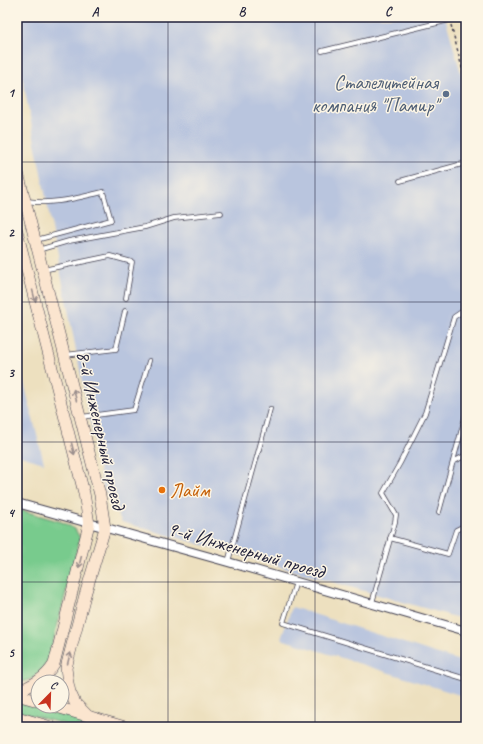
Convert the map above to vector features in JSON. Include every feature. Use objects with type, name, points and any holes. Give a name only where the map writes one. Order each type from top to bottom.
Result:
[{"type":"street","name":"8-й Инженерный проезд","points":[[17,173],[81,417],[100,495],[105,528],[85,595],[66,668],[70,692],[75,703],[89,717]]},
{"type":"street","name":"8-й Инженерный проезд","points":[[17,231],[84,493],[89,524],[54,664],[50,671],[41,679],[17,694]]},
{"type":"street","name":"9-й Инженерный проезд","points":[[17,503],[466,631]]},
{"type":"street","points":[[17,694],[30,698]]},
{"type":"street","points":[[70,711],[125,727]]},
{"type":"street","points":[[17,717],[51,727]]},
{"type":"street","points":[[17,724],[20,727]]},
{"type":"lane","points":[[322,51],[462,17]]},
{"type":"lane","points":[[400,181],[466,163]]},
{"type":"lane","points":[[25,201],[43,203],[61,201],[104,192],[111,220],[37,245]]},
{"type":"lane","points":[[37,245],[69,241],[146,227],[174,218],[221,213]]},
{"type":"lane","points":[[466,237],[464,244],[466,246]]},
{"type":"lane","points":[[43,270],[110,256],[132,262],[126,298]]},
{"type":"lane","points":[[372,603],[390,538],[396,522],[396,515],[383,493],[425,413],[454,317],[466,309]]},
{"type":"lane","points":[[65,355],[116,349],[125,311]]},
{"type":"lane","points":[[81,417],[134,410],[149,362]]},
{"type":"lane","points":[[228,562],[270,409]]},
{"type":"lane","points":[[439,512],[466,414]]},
{"type":"lane","points":[[453,462],[466,455]]},
{"type":"lane","points":[[390,538],[448,554],[456,530],[466,524]]},
{"type":"lane","points":[[296,582],[283,623],[466,679]]},
{"type":"path","points":[[450,20],[466,83]]},
{"type":"shaded area","points":[[17,17],[445,17],[466,91],[466,620],[122,522],[103,487],[17,51]]},
{"type":"shaded area","points":[[17,355],[44,463],[17,455]]},
{"type":"shaded area","points":[[292,607],[466,663],[466,697],[281,639]]},
{"type":"green space","points":[[17,509],[62,522],[75,529],[80,538],[47,666],[40,674],[30,674],[30,680],[17,683]]},
{"type":"green space","points":[[17,702],[30,706],[30,714],[60,714],[106,727],[74,727],[17,711]]},
{"type":"place","name":"Сталелитейная компания \"Памир\"","points":[[446,94]]},
{"type":"place","name":"Лайм","points":[[162,490]]}]
